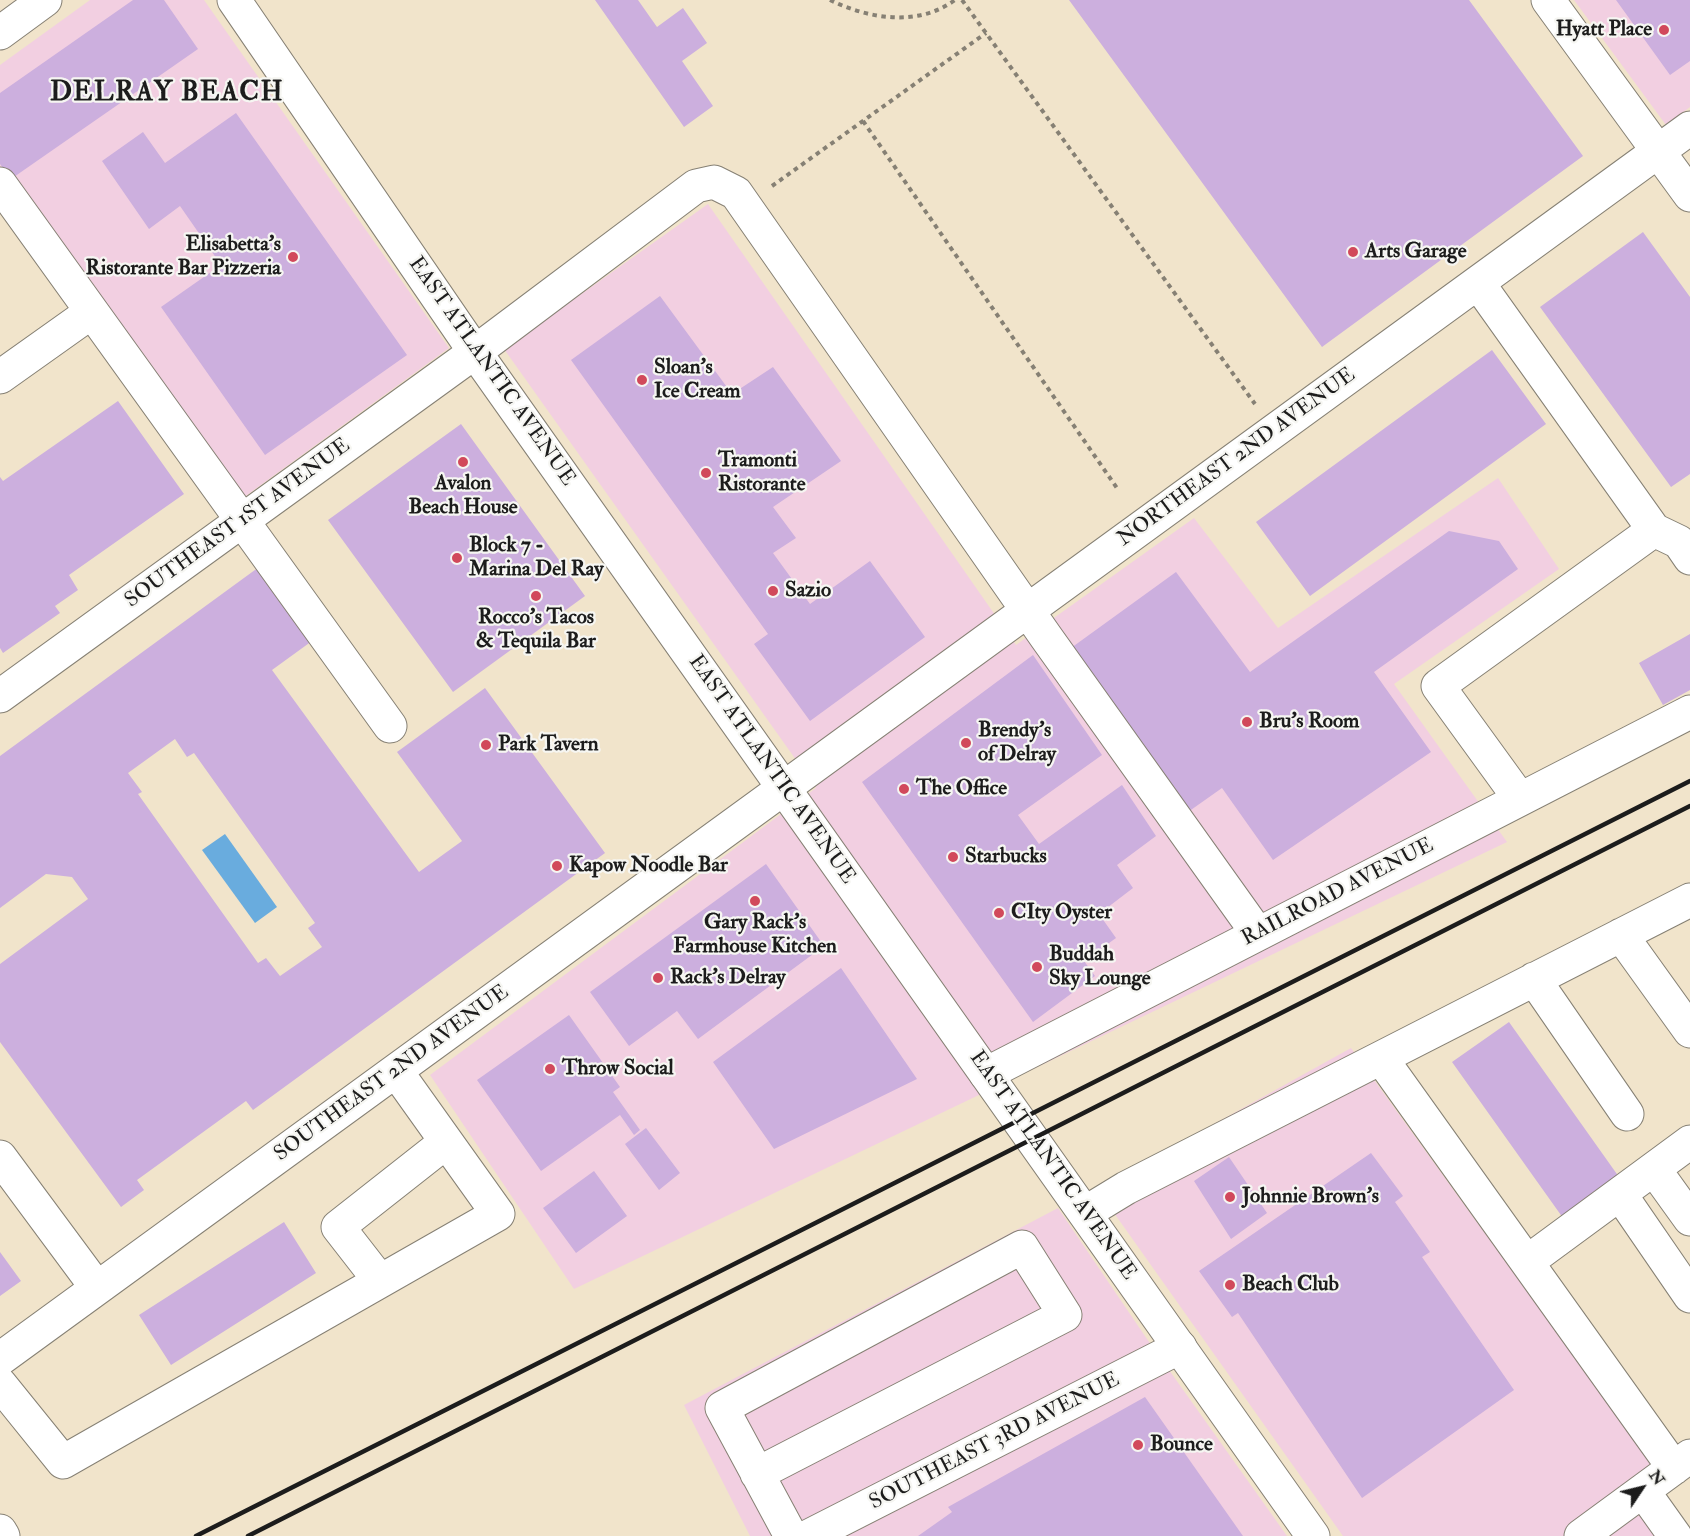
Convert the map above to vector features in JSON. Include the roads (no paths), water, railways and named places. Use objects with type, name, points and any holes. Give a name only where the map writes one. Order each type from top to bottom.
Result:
[{"type":"street","points":[[0,33],[45,0]]},
{"type":"street","name":"EAST ATLANTIC AVENUE","points":[[234,0],[475,352],[1313,1536]]},
{"type":"street","points":[[1548,0],[1690,195]]},
{"type":"street","name":"NORTHEAST 2ND AVENUE","points":[[785,788],[1690,128]]},
{"type":"street","name":"SOUTHEAST 1ST AVENUE","points":[[0,696],[475,352],[696,186],[714,182],[736,193],[1028,611],[1258,934]]},
{"type":"street","points":[[0,184],[90,313],[390,726]]},
{"type":"street","points":[[1478,283],[1654,530],[1679,542],[1690,558]]},
{"type":"street","points":[[0,377],[90,313]]},
{"type":"street","points":[[1520,799],[1438,686],[1654,530]]},
{"type":"street","name":"RAILROAD AVENUE","points":[[986,1074],[1690,712]]},
{"type":"street","name":"SOUTHEAST 2ND AVENUE","points":[[0,1359],[785,788]]},
{"type":"street","points":[[1085,1214],[1126,1188],[1690,900]]},
{"type":"street","points":[[1622,935],[1690,1031]]},
{"type":"street","points":[[1534,979],[1627,1114]]},
{"type":"street","points":[[1381,1058],[1527,1262],[1682,1462],[1581,1536]]},
{"type":"street","points":[[0,1384],[63,1462],[498,1214],[396,1071]]},
{"type":"street","points":[[380,1281],[338,1227],[446,1142]]},
{"type":"street","points":[[1527,1262],[1690,1142]]},
{"type":"street","points":[[0,1157],[97,1288]]},
{"type":"street","points":[[1654,1169],[1690,1219]]},
{"type":"street","points":[[1620,1194],[1690,1296]]},
{"type":"street","points":[[757,1474],[1065,1315],[1022,1247],[722,1408],[757,1474],[790,1536]]},
{"type":"street","name":"SOUTHEAST 3RD AVENUE","points":[[809,1536],[1180,1347]]},
{"type":"street","points":[[1642,1491],[1674,1536]]},
{"type":"street","points":[[0,1531],[3,1536]]},
{"type":"water","points":[[225,834],[277,907],[255,923],[202,850]]},
{"type":"railway","points":[[196,1536],[1690,781]]},
{"type":"railway","points":[[248,1536],[1690,806]]},
{"type":"place","name":"Hyatt Place","points":[[1664,30]]},
{"type":"place","name":"Arts Garage","points":[[1353,252]]},
{"type":"place","name":"Elisabetta's Ristorante Bar Pizzeria","points":[[293,257]]},
{"type":"place","name":"Sloan's Ice Cream","points":[[642,380]]},
{"type":"place","name":"Avalon Beach House","points":[[463,462]]},
{"type":"place","name":"Tramonti Ristorante","points":[[706,473]]},
{"type":"place","name":"Block 7 - Marina Del Ray","points":[[457,558]]},
{"type":"place","name":"Sazio","points":[[773,591]]},
{"type":"place","name":"Rocco's Tacos & Tequila Bar","points":[[536,596]]},
{"type":"place","name":"Bru's Room","points":[[1247,722]]},
{"type":"place","name":"Brendy's of Delray","points":[[966,743]]},
{"type":"place","name":"Park Tavern","points":[[486,745]]},
{"type":"place","name":"The Office","points":[[904,789]]},
{"type":"place","name":"Starbucks","points":[[953,857]]},
{"type":"place","name":"Kapow Noodle Bar","points":[[557,866]]},
{"type":"place","name":"Gary Rack's Farmhouse Kitchen","points":[[755,901]]},
{"type":"place","name":"CIty Oyster","points":[[999,913]]},
{"type":"place","name":"Buddah Sky Lounge","points":[[1037,967]]},
{"type":"place","name":"Rack's Delray","points":[[658,978]]},
{"type":"place","name":"Throw Social","points":[[550,1069]]},
{"type":"place","name":"Johnnie Brown's","points":[[1230,1197]]},
{"type":"place","name":"Beach Club","points":[[1230,1285]]},
{"type":"place","name":"Bounce","points":[[1138,1445]]},
{"type":"district","name":"DELRAY BEACH","points":[[167,94]]}]
